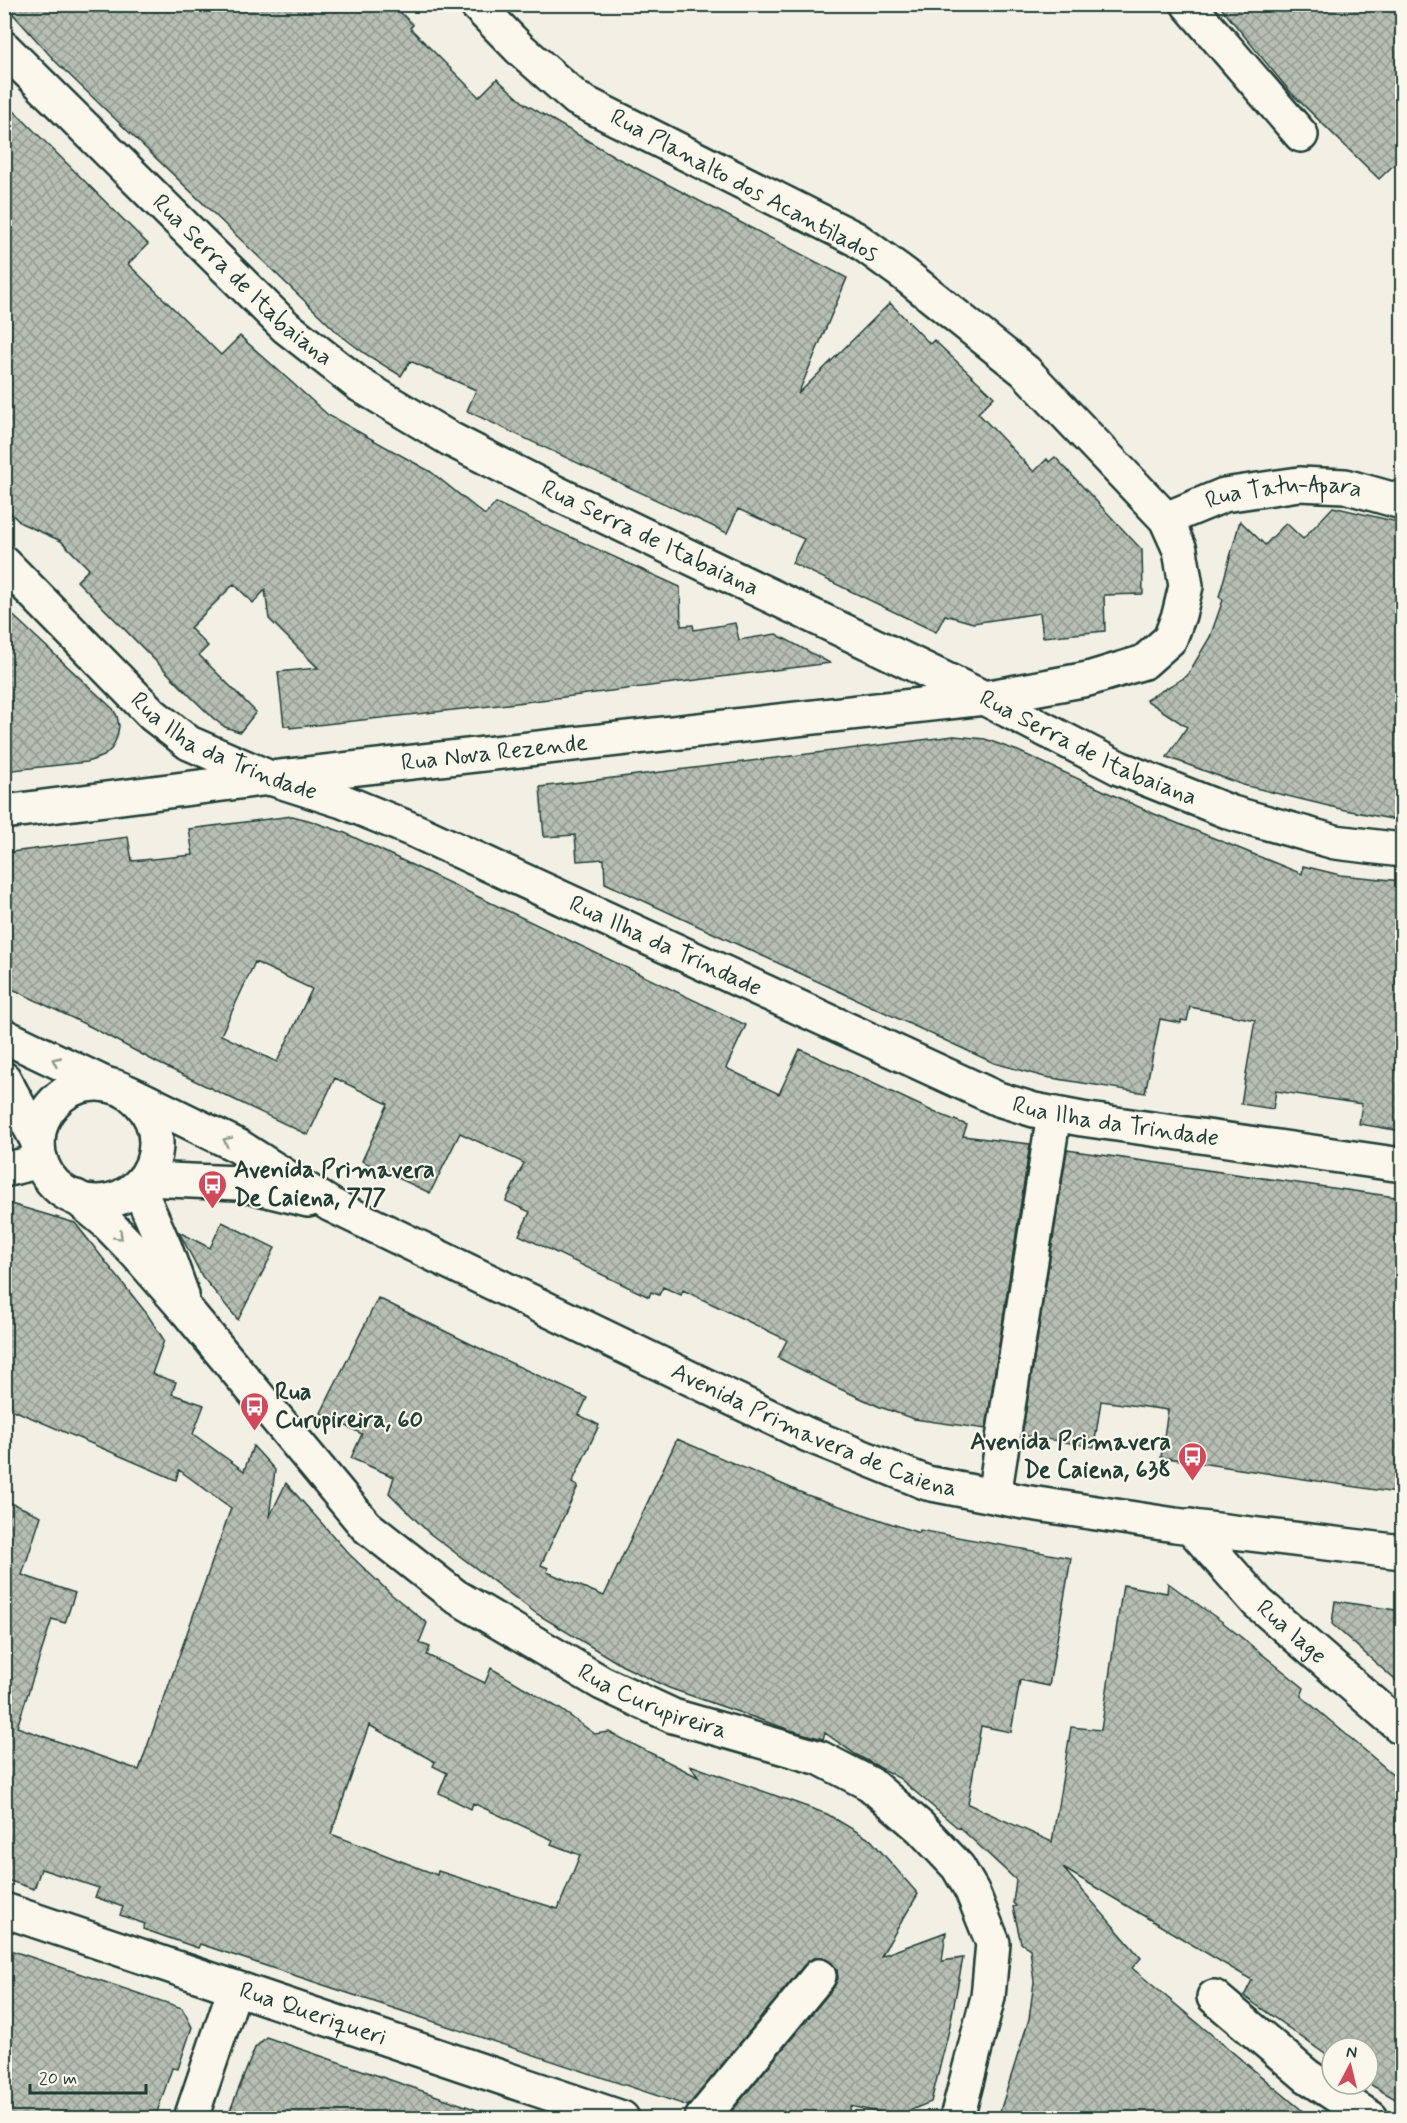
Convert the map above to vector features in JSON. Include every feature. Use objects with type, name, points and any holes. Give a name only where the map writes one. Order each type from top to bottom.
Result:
[{"type":"street","name":"Rua Planalto dos Acantilados","points":[[476,4],[526,55],[577,99],[856,239],[904,274],[1025,371],[1166,519],[1180,550],[1186,586],[1170,639],[1144,662],[1088,680],[984,698]]},
{"type":"street","points":[[1188,4],[1301,135]]},
{"type":"street","name":"Rua Serra de Itabaiana","points":[[4,48],[286,327],[360,386],[450,439],[552,491],[984,698],[1119,768],[1232,813],[1335,842],[1402,850]]},
{"type":"street","name":"Rua Tatu-Apara","points":[[1166,519],[1224,495],[1299,484],[1345,486],[1402,502]]},
{"type":"street","name":"Rua Ilha da Trindade","points":[[4,563],[153,715],[189,742],[270,778],[342,801],[418,832],[998,1099],[1054,1114],[1402,1166]]},
{"type":"street","name":"Rua Nova Rezende","points":[[4,812],[270,778],[984,698]]},
{"type":"street","name":"Avenida Primavera de Caiena","points":[[4,1036],[238,1146],[331,1205],[808,1435],[927,1483],[1035,1504],[1402,1552]]},
{"type":"street","points":[[4,1079],[40,1151],[49,1176],[60,1189],[76,1197],[105,1202],[119,1198],[142,1183],[155,1157],[156,1133],[147,1110],[119,1089],[93,1083],[78,1087],[54,1102],[40,1128],[40,1151]]},
{"type":"street","points":[[994,1496],[1054,1114]]},
{"type":"street","points":[[4,1170],[40,1151]]},
{"type":"street","name":"Avenida Primavera de Caiena","points":[[142,1183],[238,1184],[331,1205]]},
{"type":"street","name":"Rua Curupireira","points":[[142,1183],[188,1311]]},
{"type":"street","name":"Rua Curupireira","points":[[76,1197],[113,1230],[188,1311],[366,1526],[456,1596],[602,1683],[673,1716],[820,1758],[870,1784],[928,1835],[958,1867],[972,1891],[993,1943],[988,1997],[957,2118]]},
{"type":"street","name":"Rua Iage","points":[[1190,1526],[1258,1603],[1402,1728]]},
{"type":"street","name":"Rua Queriqueri","points":[[4,1910],[622,2118]]},
{"type":"street","points":[[702,2118],[819,1976]]},
{"type":"street","points":[[191,2118],[235,1988]]},
{"type":"street","points":[[1214,1997],[1307,2076],[1371,2118]]},
{"type":"building","points":[[4,4],[392,4],[413,25],[410,28],[479,97],[497,79],[525,104],[619,159],[847,278],[798,394],[890,303],[930,344],[934,340],[994,397],[978,413],[1034,472],[1047,459],[1049,462],[1055,457],[1142,550],[1143,594],[1104,595],[1105,631],[1043,637],[1040,613],[973,623],[945,615],[936,632],[792,563],[804,539],[738,509],[727,533],[467,411],[476,390],[410,361],[401,376],[339,334],[56,62]]},
{"type":"building","points":[[1218,4],[1402,4],[1402,157],[1379,179],[1291,93]]},
{"type":"building","points":[[4,101],[148,244],[128,264],[221,355],[240,336],[328,415],[431,472],[485,515],[496,503],[680,587],[681,626],[693,625],[694,630],[735,623],[739,640],[776,634],[830,663],[525,702],[290,728],[290,726],[284,726],[278,672],[318,668],[269,619],[265,590],[253,603],[234,584],[190,628],[208,646],[199,655],[256,712],[240,732],[225,727],[190,696],[77,581],[89,569],[61,541],[21,523],[4,507]]},
{"type":"building","points":[[1333,507],[1402,523],[1402,653],[1398,677],[1402,681],[1402,821],[1345,810],[1243,785],[1167,757],[1187,727],[1146,700],[1187,676],[1210,637],[1223,600],[1219,597],[1240,521],[1265,545],[1286,523],[1303,539]]},
{"type":"building","points":[[4,607],[113,709],[119,726],[117,737],[112,748],[104,756],[87,762],[4,771]]},
{"type":"building","points":[[954,736],[985,739],[1018,751],[1152,813],[1302,874],[1303,866],[1340,875],[1402,881],[1402,1131],[1359,1124],[1362,1104],[1276,1091],[1273,1109],[1241,1104],[1255,1020],[1190,1007],[1187,1021],[1181,1020],[1181,1023],[1160,1019],[1145,1093],[1045,1077],[994,1063],[605,883],[604,859],[577,861],[575,835],[544,837],[540,787]]},
{"type":"building","points":[[292,816],[345,833],[746,1025],[726,1068],[779,1094],[800,1049],[934,1112],[967,1125],[963,1136],[1030,1144],[986,1429],[914,1419],[880,1407],[778,1358],[787,1340],[683,1290],[681,1295],[663,1287],[659,1295],[651,1292],[649,1297],[519,1235],[530,1212],[506,1201],[524,1163],[460,1133],[430,1193],[362,1161],[388,1104],[335,1078],[308,1135],[158,1063],[93,1028],[4,985],[4,853],[128,837],[132,861],[193,855],[189,829]],"holes":[[[255,962],[312,989],[277,1062],[221,1035]]]},
{"type":"building","points":[[1067,1150],[1402,1198],[1402,1494],[1161,1457],[1168,1410],[1101,1401],[1094,1447],[1022,1435]]},
{"type":"building","points":[[4,1202],[75,1223],[147,1314],[164,1340],[152,1374],[176,1382],[172,1394],[204,1405],[193,1434],[244,1471],[253,1446],[275,1470],[269,1518],[286,1483],[349,1554],[392,1595],[427,1623],[419,1643],[430,1647],[427,1655],[485,1683],[491,1668],[560,1709],[595,1734],[609,1732],[698,1777],[690,1765],[827,1814],[871,1840],[918,1894],[881,1956],[946,1932],[942,1961],[963,1958],[949,2030],[931,2102],[896,2116],[850,2106],[851,2118],[726,2118],[834,1987],[838,1978],[837,1970],[831,1962],[823,1958],[813,1958],[805,1964],[688,2106],[200,1944],[198,1948],[143,1929],[145,1924],[120,1915],[123,1907],[95,1897],[99,1888],[41,1869],[34,1889],[4,1879],[4,1627],[10,1609],[4,1609],[4,1500],[41,1516],[22,1575],[75,1593],[65,1623],[52,1619],[17,1727],[139,1770],[231,1508],[179,1470],[176,1480],[4,1406]],"holes":[[[369,1725],[435,1762],[433,1766],[447,1773],[439,1793],[471,1809],[473,1803],[553,1840],[551,1844],[580,1855],[558,1909],[438,1871],[437,1875],[331,1834]]]},
{"type":"building","points":[[222,1222],[275,1248],[238,1320],[202,1276],[179,1232],[210,1248]]},
{"type":"building","points":[[378,1298],[587,1398],[579,1415],[599,1425],[572,1483],[578,1486],[541,1565],[548,1568],[547,1572],[604,1596],[677,1439],[807,1495],[919,1533],[920,1530],[1071,1558],[1049,1686],[1020,1680],[1011,1732],[981,1726],[968,1804],[1052,1842],[1071,1727],[1101,1730],[1123,1585],[1167,1593],[1168,1583],[1221,1621],[1304,1688],[1301,1696],[1402,1782],[1402,2103],[1380,2090],[1380,2036],[1320,2036],[1320,2050],[1244,1996],[1252,1980],[1063,1868],[1141,1958],[1132,1968],[1311,2118],[998,2118],[1029,2019],[1034,1982],[1030,1949],[1021,1943],[1013,1907],[1016,1906],[1013,1903],[1016,1880],[959,1827],[899,1778],[855,1754],[825,1733],[823,1739],[790,1730],[669,1688],[623,1666],[537,1614],[429,1533],[389,1493],[394,1477],[351,1458],[362,1434],[321,1413]]},
{"type":"building","points":[[1335,1601],[1402,1611],[1402,1686],[1332,1624]]},
{"type":"building","points":[[4,1948],[182,2008],[192,2027],[178,2069],[172,2068],[155,2118],[4,2118]]},
{"type":"building","points":[[266,2037],[489,2114],[488,2118],[227,2118],[255,2048]]},
{"type":"place","name":"Avenida Primavera De Caiena, 777","points":[[213,1210]]},
{"type":"place","name":"Rua Curupireira, 60","points":[[254,1432]]},
{"type":"place","name":"Avenida Primavera De Caiena, 638","points":[[1192,1482]]}]
